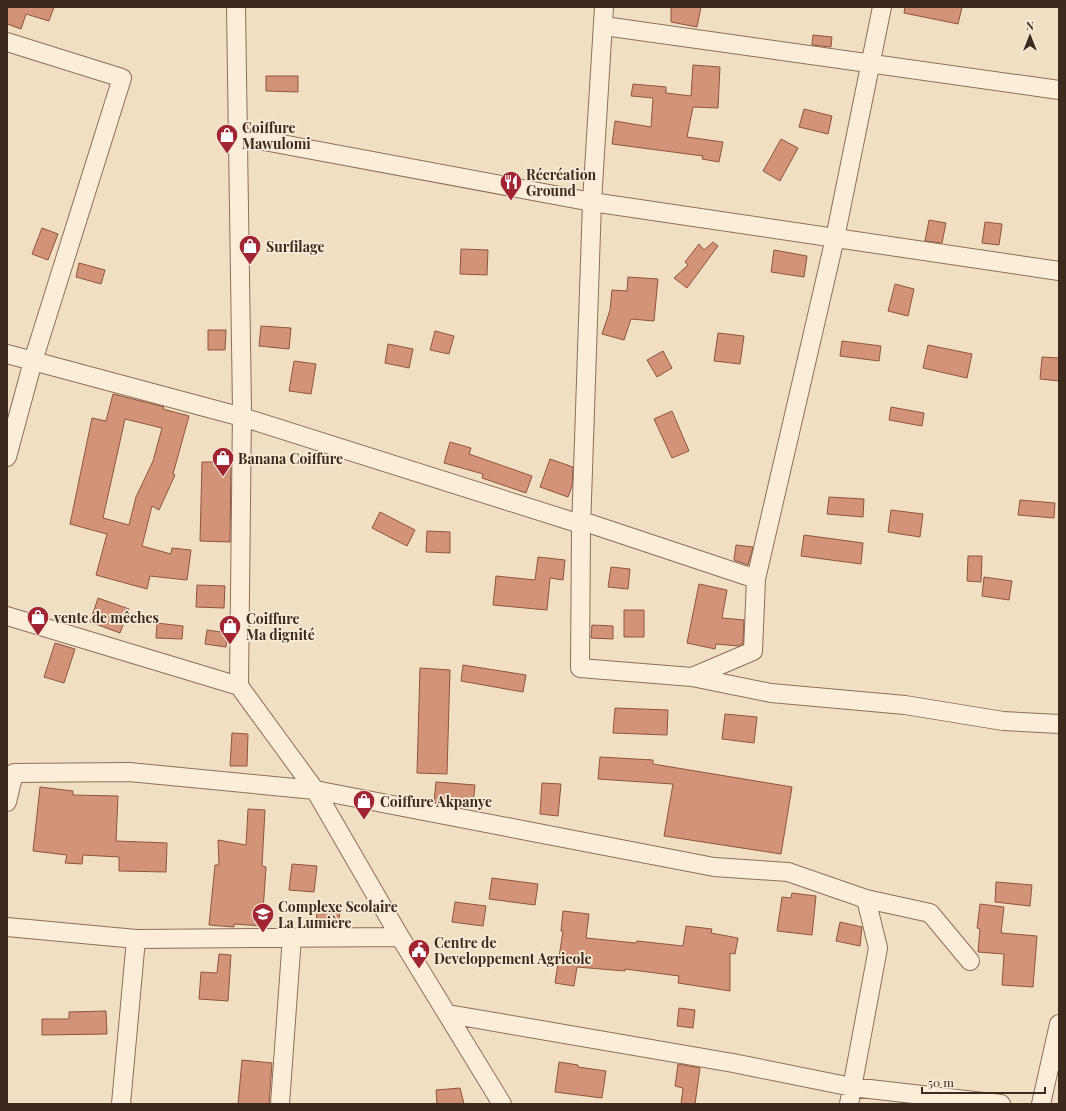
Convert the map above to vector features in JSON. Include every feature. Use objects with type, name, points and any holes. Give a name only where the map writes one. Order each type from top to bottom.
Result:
[{"type":"street","points":[[236,7],[242,417],[239,686],[315,790],[400,937],[502,1104]]},
{"type":"street","points":[[604,7],[592,202],[582,521],[580,668],[692,677],[771,693],[905,705],[1003,721],[1059,724]]},
{"type":"street","points":[[692,677],[753,651],[756,579],[835,238],[882,7]]},
{"type":"street","points":[[604,26],[1059,90]]},
{"type":"street","points":[[7,42],[122,78],[33,361],[7,457]]},
{"type":"street","points":[[238,136],[592,202],[1059,271]]},
{"type":"street","points":[[7,354],[242,417],[574,522],[582,521],[756,579]]},
{"type":"street","points":[[7,616],[239,686]]},
{"type":"street","points":[[7,802],[14,773],[129,772],[315,790],[714,867],[788,872],[866,900],[930,913],[970,961]]},
{"type":"street","points":[[850,1096],[878,948],[866,900]]},
{"type":"street","points":[[7,927],[136,939],[400,937]]},
{"type":"street","points":[[280,1104],[292,937]]},
{"type":"street","points":[[121,1104],[136,939]]},
{"type":"street","points":[[448,1014],[733,1063],[850,1096],[1001,1104]]},
{"type":"street","points":[[1041,1104],[1059,1024]]},
{"type":"building","points":[[7,7],[54,7],[49,21],[26,14],[21,29],[7,24]]},
{"type":"building","points":[[671,7],[701,7],[697,27],[671,22]]},
{"type":"building","points":[[905,7],[962,7],[958,24],[904,13]]},
{"type":"building","points":[[813,35],[832,37],[831,47],[812,45]]},
{"type":"building","points":[[693,65],[720,67],[718,108],[693,107],[687,137],[723,142],[719,162],[702,159],[703,156],[612,144],[615,121],[651,127],[653,98],[631,96],[633,84],[666,87],[666,93],[691,96]]},
{"type":"building","points":[[266,76],[298,76],[298,92],[266,91]]},
{"type":"building","points":[[804,109],[832,116],[828,134],[799,127]]},
{"type":"building","points":[[781,139],[798,148],[780,181],[763,171]]},
{"type":"building","points":[[929,220],[946,223],[942,243],[925,241]]},
{"type":"building","points":[[985,222],[1002,224],[999,245],[982,243]]},
{"type":"building","points":[[42,228],[58,234],[48,260],[32,254]]},
{"type":"building","points":[[713,242],[718,246],[687,288],[674,278],[688,265],[685,262],[699,244],[704,250]]},
{"type":"building","points":[[461,249],[488,250],[487,275],[460,274]]},
{"type":"building","points":[[774,250],[807,256],[804,277],[771,272]]},
{"type":"building","points":[[79,263],[105,270],[101,284],[76,277]]},
{"type":"building","points":[[628,277],[658,279],[654,321],[631,319],[624,340],[602,334],[610,310],[612,290],[627,291]]},
{"type":"building","points":[[895,284],[914,289],[908,316],[888,311]]},
{"type":"building","points":[[261,326],[291,328],[289,349],[259,346]]},
{"type":"building","points":[[208,330],[226,330],[225,350],[208,350]]},
{"type":"building","points":[[435,331],[454,336],[449,354],[430,350]]},
{"type":"building","points":[[718,333],[744,336],[740,364],[714,361]]},
{"type":"building","points":[[842,341],[881,346],[879,361],[840,356]]},
{"type":"building","points":[[388,344],[413,349],[409,368],[385,363]]},
{"type":"building","points":[[928,345],[972,354],[967,378],[923,368]]},
{"type":"building","points":[[663,351],[672,368],[657,377],[647,360]]},
{"type":"building","points":[[1042,357],[1059,358],[1059,381],[1040,379]]},
{"type":"building","points":[[294,361],[316,364],[311,394],[289,391]]},
{"type":"building","points":[[113,394],[164,407],[163,409],[189,416],[173,474],[175,475],[159,510],[152,506],[142,546],[171,554],[172,548],[191,550],[187,580],[150,576],[147,589],[96,575],[107,534],[70,524],[92,418],[106,421]],"holes":[[[125,419],[162,428],[153,461],[136,497],[129,525],[103,518]]]},
{"type":"building","points":[[891,407],[924,413],[922,426],[889,420]]},
{"type":"building","points":[[672,411],[689,451],[672,458],[654,419]]},
{"type":"building","points":[[450,442],[471,448],[469,454],[532,476],[526,493],[482,478],[483,474],[444,463]]},
{"type":"building","points":[[550,459],[573,467],[572,486],[568,497],[540,487]]},
{"type":"building","points":[[202,462],[231,462],[230,542],[200,541]]},
{"type":"building","points":[[829,497],[864,499],[863,517],[827,514]]},
{"type":"building","points":[[1020,500],[1055,503],[1054,518],[1018,515]]},
{"type":"building","points":[[891,510],[923,514],[920,537],[888,532]]},
{"type":"building","points":[[380,512],[415,530],[407,546],[372,528]]},
{"type":"building","points":[[427,531],[450,532],[450,553],[426,552]]},
{"type":"building","points":[[804,535],[863,543],[861,564],[801,556]]},
{"type":"building","points":[[736,545],[753,547],[748,565],[734,560]]},
{"type":"building","points":[[968,556],[982,556],[981,582],[967,581]]},
{"type":"building","points":[[538,557],[565,560],[563,580],[550,578],[547,610],[493,605],[496,576],[535,580]]},
{"type":"building","points":[[611,567],[630,569],[628,589],[608,587]]},
{"type":"building","points":[[984,577],[1012,581],[1009,600],[982,596]]},
{"type":"building","points":[[699,584],[727,590],[722,618],[744,620],[743,644],[739,646],[716,644],[715,649],[687,643]]},
{"type":"building","points":[[197,585],[225,586],[224,608],[196,607]]},
{"type":"building","points":[[98,598],[129,609],[120,633],[90,622]]},
{"type":"building","points":[[624,610],[644,610],[644,637],[624,637]]},
{"type":"building","points":[[157,623],[183,626],[182,639],[156,638]]},
{"type":"building","points":[[592,625],[613,626],[613,639],[591,638]]},
{"type":"building","points":[[207,630],[228,633],[226,647],[205,644]]},
{"type":"building","points":[[55,643],[75,649],[64,683],[44,677]]},
{"type":"building","points":[[463,665],[526,675],[523,692],[461,681]]},
{"type":"building","points":[[420,668],[450,670],[447,774],[417,773]]},
{"type":"building","points":[[615,708],[668,710],[667,735],[613,733]]},
{"type":"building","points":[[725,714],[757,717],[754,743],[722,739]]},
{"type":"building","points":[[232,733],[248,734],[247,766],[230,766]]},
{"type":"building","points":[[600,757],[653,760],[653,764],[792,787],[781,854],[664,836],[673,784],[598,779]]},
{"type":"building","points":[[436,782],[475,785],[473,805],[434,802]]},
{"type":"building","points":[[542,783],[561,784],[558,816],[540,814]]},
{"type":"building","points":[[40,787],[73,791],[73,795],[118,796],[116,841],[167,843],[166,872],[119,871],[119,857],[83,855],[82,864],[65,863],[67,855],[33,851]]},
{"type":"building","points":[[248,809],[265,810],[262,866],[266,867],[262,926],[234,924],[234,927],[209,925],[215,865],[219,865],[218,840],[246,845]]},
{"type":"building","points":[[292,864],[317,866],[314,892],[289,890]]},
{"type":"building","points":[[492,878],[538,884],[535,905],[489,899]]},
{"type":"building","points":[[996,882],[1032,885],[1030,906],[995,902]]},
{"type":"building","points":[[792,893],[816,896],[812,935],[777,931],[782,897],[791,898]]},
{"type":"building","points":[[455,902],[486,906],[483,926],[452,922]]},
{"type":"building","points":[[980,904],[1004,907],[1001,933],[1037,936],[1033,987],[1002,985],[1004,954],[978,952],[980,929],[977,928]]},
{"type":"building","points":[[317,909],[340,911],[338,927],[316,927]]},
{"type":"building","points":[[563,911],[589,914],[586,938],[636,943],[637,941],[683,946],[686,926],[712,929],[711,933],[738,938],[735,954],[730,953],[730,991],[678,983],[679,976],[625,969],[625,971],[577,967],[574,986],[555,983],[563,931],[561,931]]},
{"type":"building","points":[[840,922],[862,927],[860,946],[836,941]]},
{"type":"building","points":[[219,954],[231,955],[228,1001],[199,999],[201,972],[217,973]]},
{"type":"building","points":[[679,1008],[695,1010],[693,1028],[677,1026]]},
{"type":"building","points":[[106,1011],[107,1034],[42,1035],[42,1019],[69,1019],[69,1012]]},
{"type":"building","points":[[242,1060],[272,1063],[269,1104],[238,1104]]},
{"type":"building","points":[[559,1062],[578,1065],[578,1067],[606,1071],[602,1098],[555,1092]]},
{"type":"building","points":[[678,1064],[700,1068],[695,1104],[681,1104],[683,1088],[675,1086]]},
{"type":"building","points":[[460,1088],[464,1104],[437,1104],[436,1090]]},
{"type":"place","name":"Coiffure Mawulomi","points":[[227,154]]},
{"type":"place","name":"Récréation Ground","points":[[511,202]]},
{"type":"place","name":"Surfilage","points":[[250,266]]},
{"type":"place","name":"Banana Coiffure","points":[[223,478]]},
{"type":"place","name":"vente de mêches","points":[[38,636]]},
{"type":"place","name":"Coiffure Ma dignité","points":[[230,646]]},
{"type":"place","name":"Coiffure Akpanye","points":[[364,820]]},
{"type":"place","name":"Complexe Scolaire La Lumière","points":[[263,934]]},
{"type":"place","name":"Centre de Developpement Agricole","points":[[419,970]]}]
